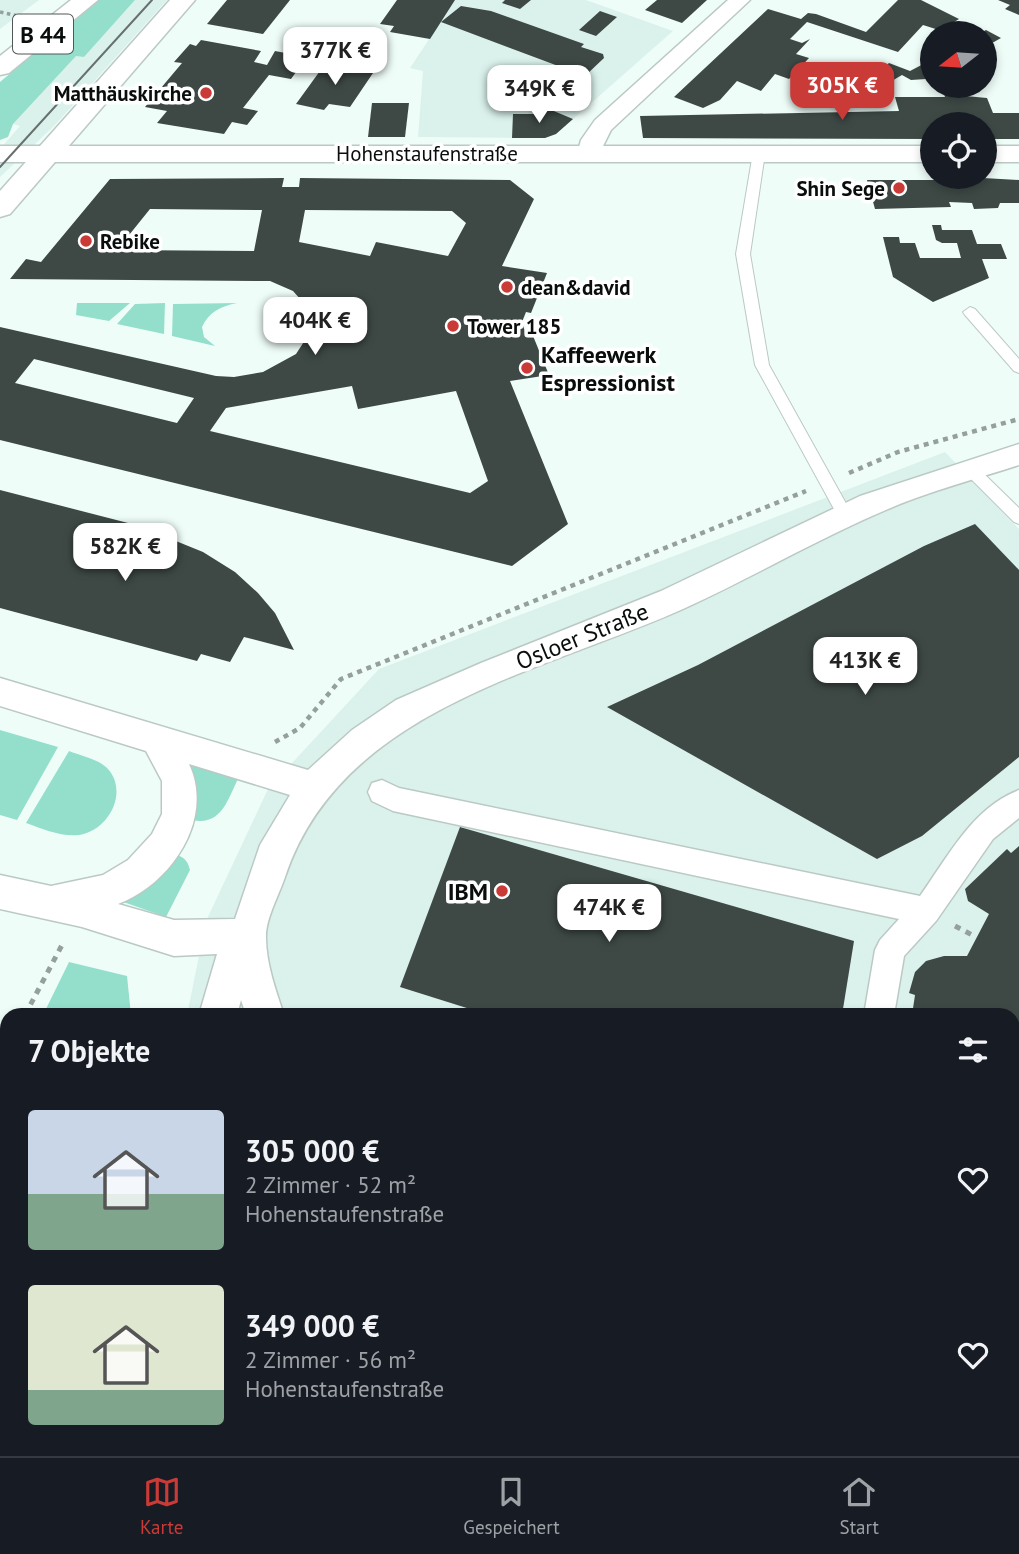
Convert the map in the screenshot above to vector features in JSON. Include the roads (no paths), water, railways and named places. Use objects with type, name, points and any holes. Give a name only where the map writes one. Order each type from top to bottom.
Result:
[{"type":"main road","name":"B 44","points":[[0,68],[86,0]]},
{"type":"main road","points":[[0,208],[183,0]]},
{"type":"main road","name":"Hohenstaufenstraße","points":[[0,154],[590,151],[920,153]]},
{"type":"main road","points":[[997,154],[1019,154]]},
{"type":"street","points":[[590,151],[592,140],[603,125],[740,0]]},
{"type":"street","name":"Osloer Straße","points":[[213,1008],[247,936],[278,845],[314,788],[364,740],[408,710],[492,672],[672,600],[870,504],[1019,454]]},
{"type":"street","points":[[0,692],[159,743],[314,788]]},
{"type":"street","points":[[47,902],[113,890],[145,868],[168,841],[180,812],[180,783],[159,743]]},
{"type":"street","points":[[382,792],[393,799],[926,911]]},
{"type":"street","points":[[880,1008],[890,950],[926,911],[984,830],[1019,802]]},
{"type":"street","points":[[0,892],[47,902],[174,938],[247,936],[263,1008]]},
{"type":"lane","points":[[759,153],[743,254],[762,365],[829,482],[845,516]]},
{"type":"lane","points":[[970,312],[1019,368]]},
{"type":"lane","points":[[970,469],[1019,518]]},
{"type":"tram line","points":[[0,167],[152,0]]},
{"type":"place","name":"Matthäuskirche","points":[[206,93]]},
{"type":"place","name":"Shin Sege","points":[[899,188]]},
{"type":"place","name":"Rebike","points":[[86,241]]},
{"type":"place","name":"dean&david","points":[[507,287]]},
{"type":"place","name":"Tower 185","points":[[453,326]]},
{"type":"place","name":"Kaffeewerk Espressionist","points":[[527,368]]},
{"type":"place","name":"IBM","points":[[502,891]]}]
